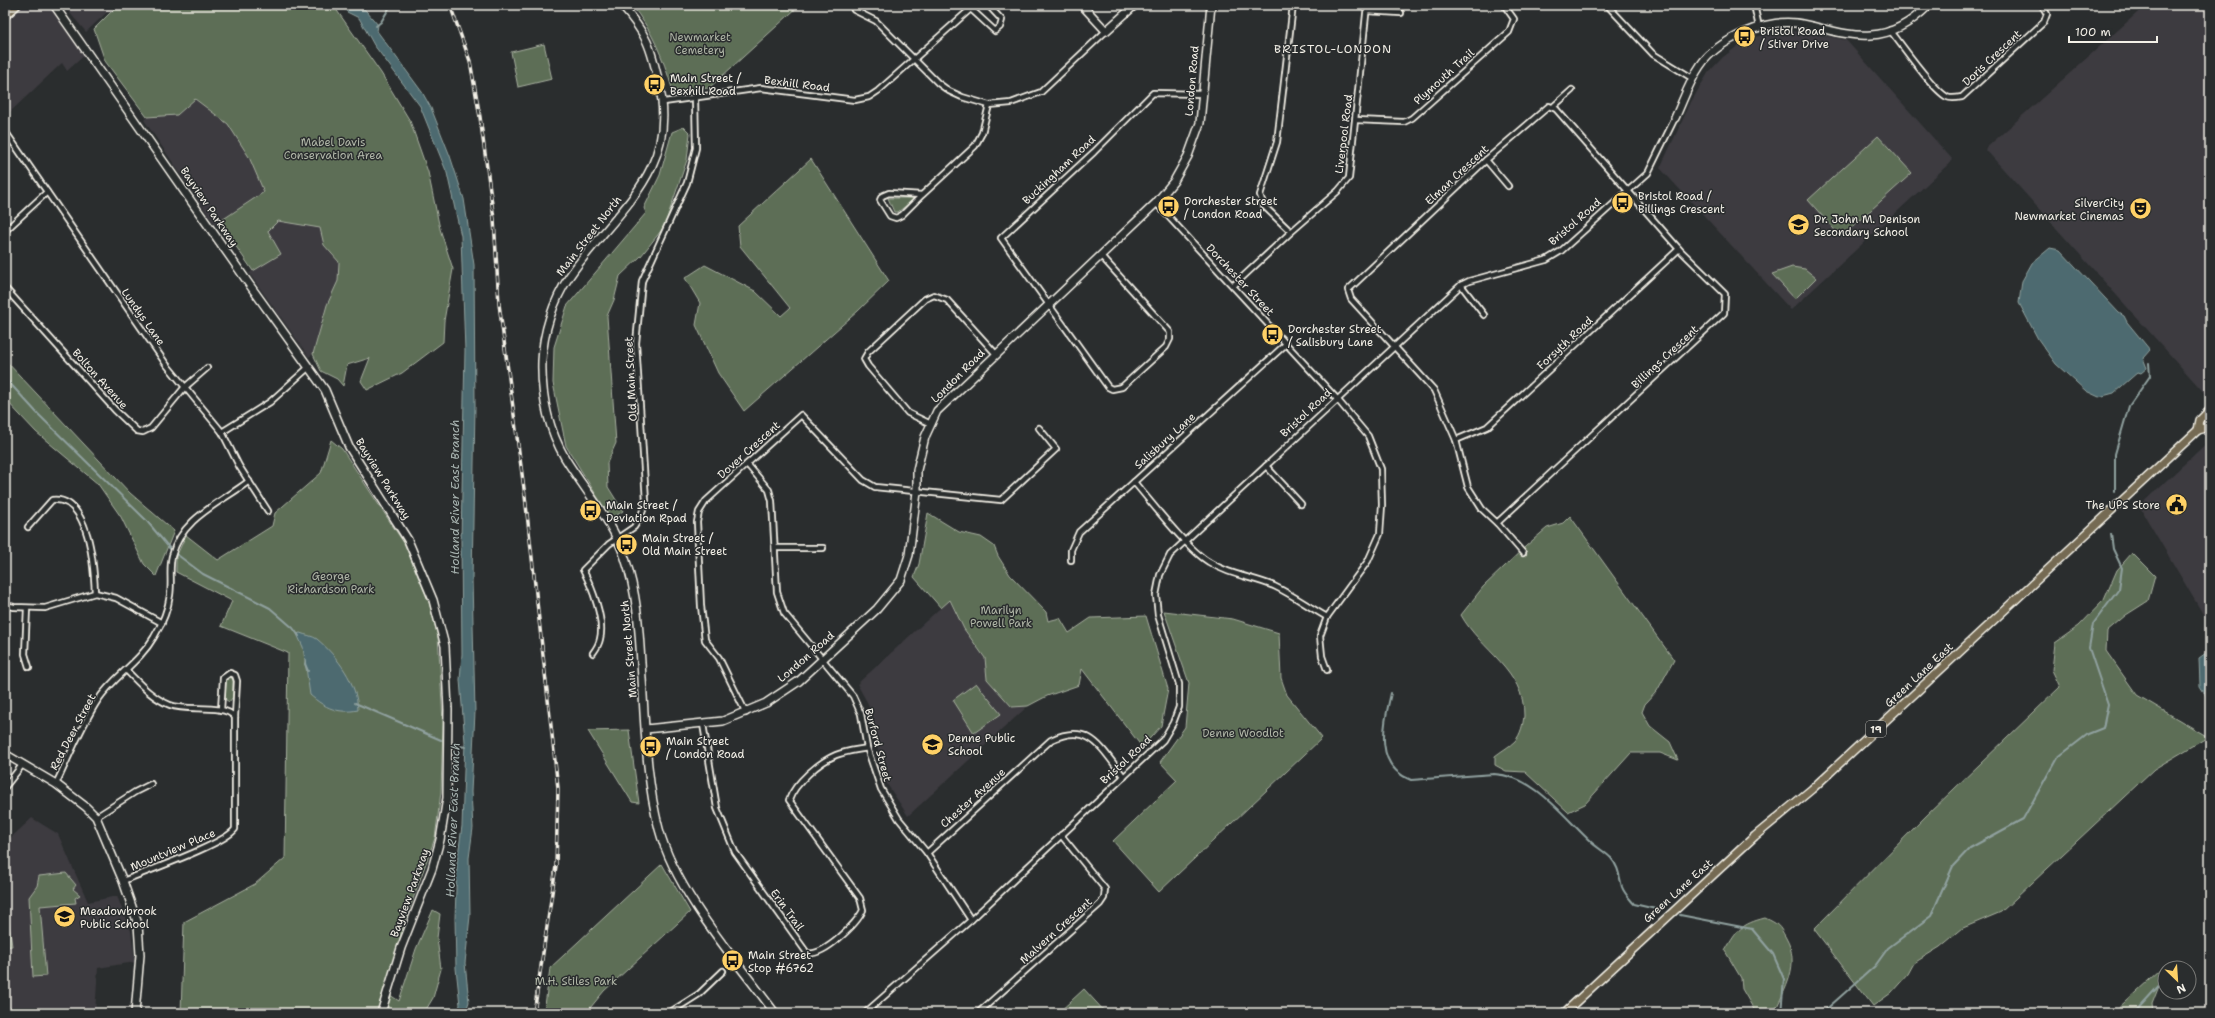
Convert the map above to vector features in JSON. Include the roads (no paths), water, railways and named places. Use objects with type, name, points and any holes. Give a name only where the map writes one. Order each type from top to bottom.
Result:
[{"type":"main road","points":[[5,16],[17,5]]},
{"type":"main road","name":"Green Lane East","points":[[2198,430],[2200,420],[2210,410]]},
{"type":"main road","name":"Green Lane East","points":[[1564,1013],[1744,846],[1812,789],[2198,430],[2210,427]]},
{"type":"street","name":"Bayview Parkway","points":[[54,5],[248,284],[325,390],[352,454],[408,540],[433,600],[445,646],[448,732],[445,816],[432,869],[401,948],[381,1013]]},
{"type":"street","name":"Main Street North","points":[[621,5],[637,23],[651,47],[664,102],[660,148],[640,190],[568,278],[554,308],[544,342],[543,386],[551,427],[565,457],[603,515],[625,556],[637,602],[651,785],[660,831],[684,888],[775,1013]]},
{"type":"street","points":[[859,5],[854,10],[876,21],[949,91],[962,97],[989,105],[1011,103],[1040,92],[1135,5]]},
{"type":"street","points":[[973,7],[995,31],[1000,27],[1002,20],[988,5]]},
{"type":"street","points":[[1082,5],[1106,31]]},
{"type":"street","name":"London Road","points":[[646,729],[723,721],[746,713],[766,703],[799,681],[877,608],[901,580],[909,556],[917,492],[917,470],[925,437],[937,411],[1049,304],[1102,257],[1156,203],[1174,181],[1188,156],[1200,123],[1211,5]]},
{"type":"street","points":[[1291,232],[1264,206],[1260,195],[1277,142],[1293,5]]},
{"type":"street","name":"Plymouth Trail","points":[[1356,120],[1404,122],[1412,118],[1509,32],[1514,19],[1504,5]]},
{"type":"street","points":[[1608,5],[1653,54],[1692,78]]},
{"type":"street","points":[[1754,5],[1759,27]]},
{"type":"street","name":"Bristol Road","points":[[865,1013],[971,920],[1163,740],[1173,723],[1179,707],[1179,684],[1158,615],[1156,595],[1160,575],[1170,555],[1461,285],[1469,281],[1546,260],[1561,251],[1627,190],[1648,173],[1675,118],[1692,78],[1701,64],[1728,41],[1759,27],[1794,23],[1850,34],[1873,36],[1900,27],[1930,5]]},
{"type":"street","name":"Doris Crescent","points":[[1890,30],[1936,87],[1947,97],[1955,99],[1962,98],[2044,22],[2047,14],[2042,5]]},
{"type":"street","name":"Bexhill Road","points":[[664,102],[761,88],[855,100],[862,99],[878,91],[913,58],[973,7]]},
{"type":"street","points":[[1367,8],[1401,13]]},
{"type":"street","name":"Liverpool Road","points":[[1232,286],[1338,191],[1350,178],[1367,8]]},
{"type":"street","name":"Elman Crescent","points":[[1395,346],[1351,299],[1348,290],[1486,160],[1549,106],[1554,106],[1572,90]]},
{"type":"street","name":"Buckingham Road","points":[[1049,304],[1001,238],[1094,152],[1153,93],[1202,94]]},
{"type":"street","name":"Old Main Street","points":[[593,653],[600,638],[598,609],[592,586],[583,570],[616,539],[634,527],[646,501],[636,343],[642,281],[687,183],[696,148],[695,97]]},
{"type":"street","points":[[922,195],[889,193],[882,196],[880,200],[890,216],[896,218],[902,215],[975,146],[982,133],[989,105]]},
{"type":"street","points":[[1554,106],[1627,190]]},
{"type":"street","name":"Lundys Lane","points":[[5,131],[114,290],[184,388],[222,432],[249,481],[268,511]]},
{"type":"street","points":[[1486,160],[1508,186]]},
{"type":"street","name":"Billings Crescent","points":[[1497,523],[1724,313],[1725,294],[1680,249],[1627,190]]},
{"type":"street","points":[[5,231],[47,192]]},
{"type":"street","name":"Dorchester Street","points":[[1156,203],[1337,399],[1368,436],[1381,469],[1382,505],[1380,534],[1368,561],[1327,617],[1320,636],[1322,656],[1327,670]]},
{"type":"street","name":"Forsyth Road","points":[[1456,440],[1488,427],[1680,249]]},
{"type":"street","points":[[1049,304],[1108,387],[1112,390],[1122,387],[1166,347],[1170,339],[1170,332],[1102,257]]},
{"type":"street","points":[[1461,285],[1484,315]]},
{"type":"street","name":"Bolton Avenue","points":[[5,288],[115,410],[137,431],[142,432],[151,428],[184,388]]},
{"type":"street","points":[[931,424],[908,413],[868,366],[864,359],[868,352],[925,299],[934,295],[947,300],[996,354]]},
{"type":"street","name":"Salisbury Lane","points":[[1071,560],[1071,550],[1079,532],[1286,344]]},
{"type":"street","points":[[1395,346],[1434,390],[1456,440],[1468,487],[1482,509],[1497,523],[1523,553]]},
{"type":"street","points":[[222,432],[270,402],[309,367]]},
{"type":"street","points":[[184,388],[207,368]]},
{"type":"street","name":"Dover Crescent","points":[[746,713],[719,658],[702,641],[697,522],[706,501],[802,415],[869,484],[882,488],[917,492]]},
{"type":"street","points":[[917,492],[1001,500],[1056,449],[1039,428]]},
{"type":"street","name":"Burford Street","points":[[747,464],[769,490],[772,501],[777,592],[784,613],[823,658],[853,696],[862,714],[867,748],[881,789],[899,819],[927,853],[971,920]]},
{"type":"street","points":[[1266,466],[1302,504]]},
{"type":"street","name":"Red Deer Street","points":[[56,784],[98,700],[142,656],[162,623],[170,594],[172,556],[177,543],[191,523],[203,511],[249,481]]},
{"type":"street","points":[[1134,482],[1207,561],[1224,570],[1273,586],[1306,602],[1327,617]]},
{"type":"street","points":[[28,527],[52,500],[58,499],[70,505],[85,528],[91,544],[95,593]]},
{"type":"street","points":[[775,548],[823,548]]},
{"type":"street","points":[[5,605],[27,608],[45,608],[95,593],[116,598],[162,623]]},
{"type":"street","points":[[27,608],[24,654],[29,667]]},
{"type":"street","points":[[127,671],[152,696],[170,706],[188,709],[221,710],[228,712],[235,717]]},
{"type":"street","name":"Mountview Place","points":[[123,881],[231,834],[236,822],[235,717],[237,681],[235,675],[230,672],[223,678],[221,710]]},
{"type":"street","name":"Erin Trail","points":[[703,724],[717,808],[734,852],[807,953],[814,955],[822,951],[859,919],[863,910],[860,898],[789,800],[792,792],[819,766],[836,755],[867,748]]},
{"type":"street","name":"Chester Avenue","points":[[927,853],[1051,740],[1059,736],[1072,733],[1085,735],[1091,738],[1097,742],[1124,777]]},
{"type":"street","points":[[5,754],[56,784],[86,807],[96,817],[123,881],[138,924],[139,939],[135,1013]]},
{"type":"street","points":[[5,787],[23,764]]},
{"type":"street","points":[[96,817],[135,792],[151,784]]},
{"type":"street","name":"Malvern Crescent","points":[[978,1013],[1100,904],[1104,898],[1105,889],[1062,835]]},
{"type":"street","points":[[669,1013],[699,994],[723,971]]},
{"type":"water","points":[[343,5],[361,5],[378,25],[377,31],[422,92],[431,108],[450,156],[464,199],[474,265],[475,406],[472,579],[475,712],[471,792],[473,828],[469,858],[470,916],[465,963],[469,1002],[465,1013],[451,1013],[458,1010],[460,1005],[456,968],[455,918],[457,863],[462,826],[465,742],[460,680],[462,654],[461,540],[465,351],[461,236],[447,173],[420,106],[374,45],[359,18],[347,12]]},
{"type":"water","points":[[2050,248],[2060,250],[2119,313],[2124,316],[2127,322],[2150,350],[2143,358],[2147,368],[2141,373],[2138,372],[2114,393],[2099,397],[2086,391],[2056,364],[2038,339],[2019,303],[2022,281],[2032,263]]},
{"type":"water","points":[[300,633],[317,639],[339,662],[354,690],[358,710],[344,711],[332,709],[310,695],[303,647],[297,634]]},
{"type":"water","points":[[2206,653],[2210,655],[2210,702],[2200,686],[2199,658]]},
{"type":"waterway","points":[[376,26],[381,22],[391,5]]},
{"type":"waterway","points":[[2115,491],[2115,454],[2129,406],[2150,376],[2149,363]]},
{"type":"waterway","points":[[5,378],[38,414],[146,520],[171,550],[203,574],[270,608],[293,628],[299,636]]},
{"type":"waterway","points":[[1822,1013],[1875,966],[1888,948],[1931,916],[1953,866],[1970,848],[2023,819],[2057,758],[2088,734],[2103,728],[2108,704],[2089,648],[2093,624],[2119,589],[2122,568],[2113,549],[2111,534]]},
{"type":"waterway","points":[[306,660],[305,664],[308,671]]},
{"type":"waterway","points":[[1391,693],[1384,730],[1384,742],[1386,754],[1391,764],[1399,773],[1411,780],[1494,774],[1509,776],[1522,782],[1547,798],[1590,841],[1614,861],[1622,887],[1634,904],[1660,910]]},
{"type":"waterway","points":[[355,703],[441,740]]},
{"type":"waterway","name":"Holland River East Branch","points":[[459,746],[466,747]]},
{"type":"waterway","points":[[1680,915],[1752,929],[1773,954],[1784,979],[1781,1013]]},
{"type":"waterway","points":[[2134,1013],[2157,988]]},
{"type":"railway","points":[[450,5],[470,61],[480,117],[494,219],[499,304],[525,496],[558,788],[556,866],[534,1013]]},
{"type":"place","name":"Bristol Road / Stiver Drive","points":[[1745,37]]},
{"type":"place","name":"Main Street / Bexhill Road","points":[[654,84]]},
{"type":"place","name":"Bristol Road / Billings Crescent","points":[[1622,202]]},
{"type":"place","name":"Dorchester Street / London Road","points":[[1168,207]]},
{"type":"place","name":"SilverCity Newmarket Cinemas","points":[[2140,209]]},
{"type":"place","name":"Dr. John M. Denison Secondary School","points":[[1798,225]]},
{"type":"place","name":"Dorchester Street / Salisbury Lane","points":[[1272,335]]},
{"type":"place","name":"The UPS Store","points":[[2176,505]]},
{"type":"place","name":"Main Street / Deviation Rpad","points":[[590,511]]},
{"type":"place","name":"Main Street / Old Main Street","points":[[626,544]]},
{"type":"place","name":"Denne Public School","points":[[932,744]]},
{"type":"place","name":"Main Street / London Road","points":[[651,747]]},
{"type":"place","name":"Meadowbrook Public School","points":[[65,917]]},
{"type":"place","name":"Main Street Stop #6762","points":[[732,961]]},
{"type":"district","name":"BRISTOL-LONDON","points":[[1333,49]]},
{"type":"park label","name":"Newmarket Cemetery","points":[[700,43]]},
{"type":"park label","name":"Mabel Davis Conservation Area","points":[[333,148]]},
{"type":"park label","name":"George Richardson Park","points":[[331,582]]},
{"type":"park label","name":"Marilyn Powell Park","points":[[1001,616]]},
{"type":"park label","name":"Denne Woodlot","points":[[1243,733]]},
{"type":"park label","name":"M.H. Stiles Park","points":[[576,981]]}]
